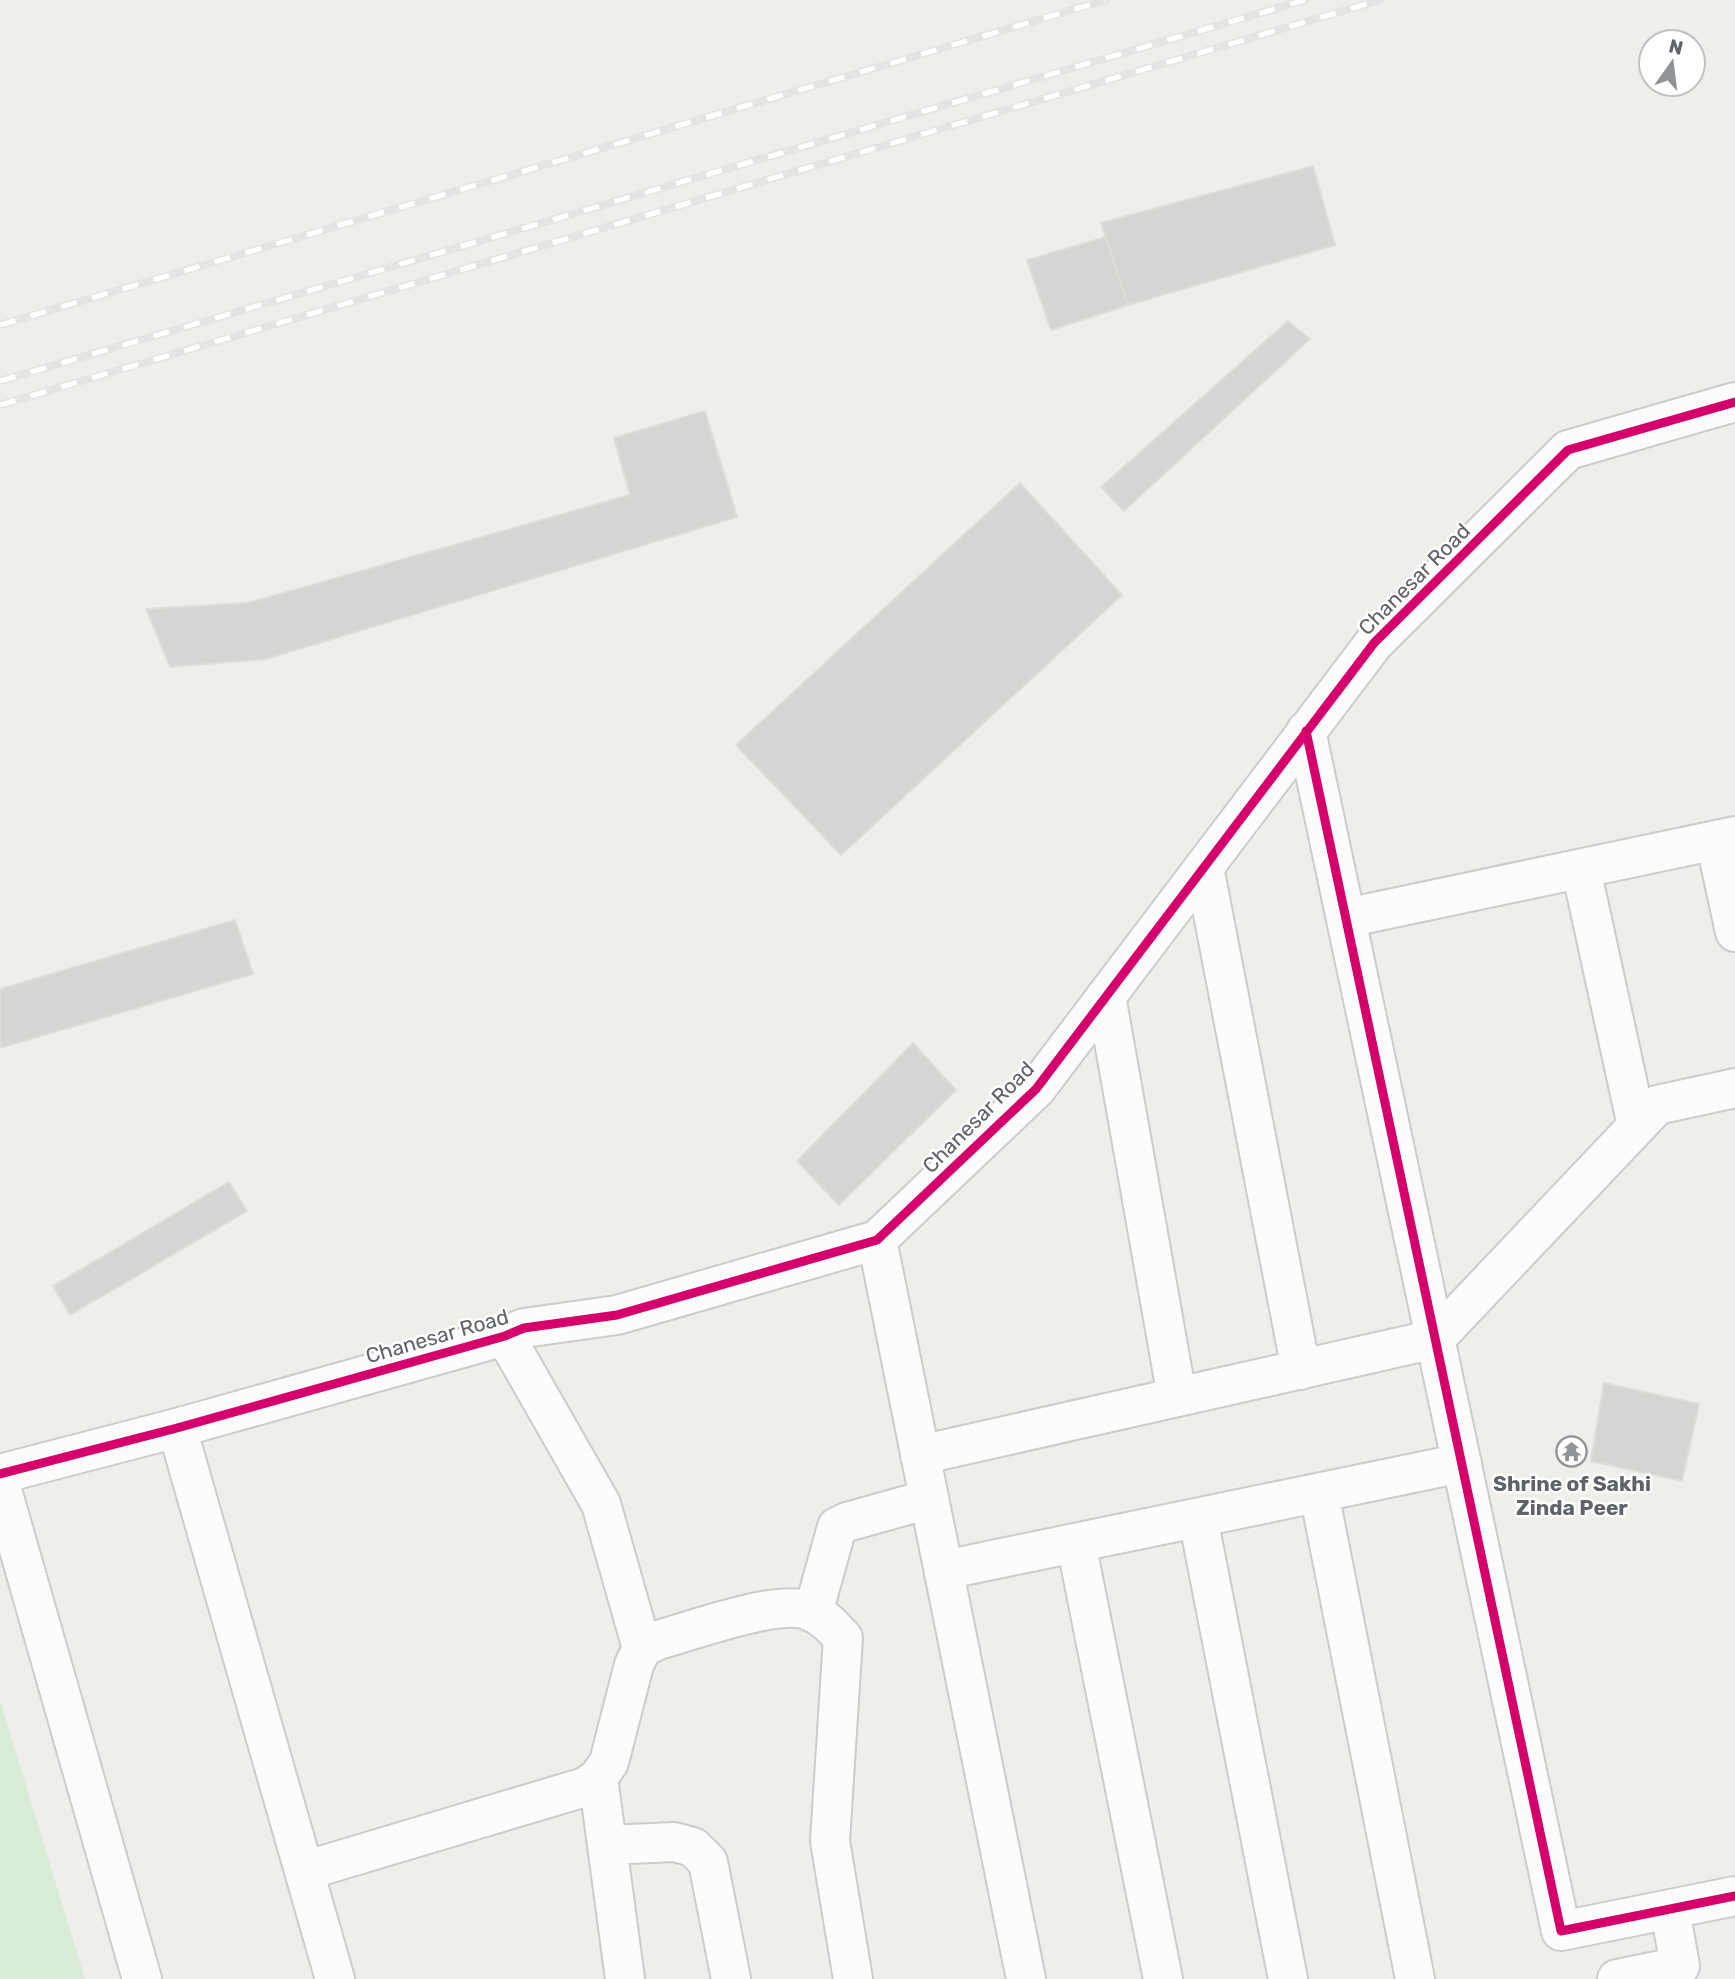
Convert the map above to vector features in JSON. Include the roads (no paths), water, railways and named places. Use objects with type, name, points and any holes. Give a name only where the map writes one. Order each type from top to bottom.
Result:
[{"type":"street","name":"Chanesar Road","points":[[0,1474],[177,1428],[505,1336],[524,1328],[617,1315],[877,1240],[1036,1089],[1374,643],[1567,450],[1735,402]]},
{"type":"street","points":[[1306,731],[1561,1931],[1735,1896]]},
{"type":"street","points":[[1346,918],[1725,838],[1735,932]]},
{"type":"street","points":[[1203,867],[1301,1370]]},
{"type":"street","points":[[1581,869],[1637,1126]]},
{"type":"street","points":[[1106,996],[1177,1397]]},
{"type":"street","points":[[920,1455],[1436,1339],[1657,1105],[1735,1088]]},
{"type":"street","points":[[877,1240],[1026,1979]]},
{"type":"street","points":[[505,1336],[601,1504],[642,1648]]},
{"type":"street","points":[[177,1428],[335,1979]]},
{"type":"street","points":[[944,1570],[1462,1463]]},
{"type":"street","points":[[0,1483],[142,1979]]},
{"type":"street","points":[[1319,1493],[1415,1979]]},
{"type":"street","points":[[813,1613],[837,1527],[929,1499]]},
{"type":"street","points":[[1198,1518],[1288,1979]]},
{"type":"street","points":[[1076,1543],[1163,1979]]},
{"type":"street","points":[[304,1871],[585,1787],[598,1778],[610,1762],[634,1665],[642,1648],[658,1640],[769,1610],[790,1607],[813,1613],[844,1638],[830,1841],[853,1979]]},
{"type":"street","points":[[598,1778],[625,1979]]},
{"type":"street","points":[[607,1845],[674,1842],[693,1847],[708,1862],[731,1979]]},
{"type":"street","points":[[1618,1979],[1681,1966],[1670,1910]]},
{"type":"railway","points":[[0,325],[1106,0]]},
{"type":"railway","points":[[0,381],[1305,0]]},
{"type":"railway","points":[[0,405],[1380,0]]},
{"type":"place","name":"Shrine of Sakhi Zinda Peer","points":[[1572,1451]]}]
